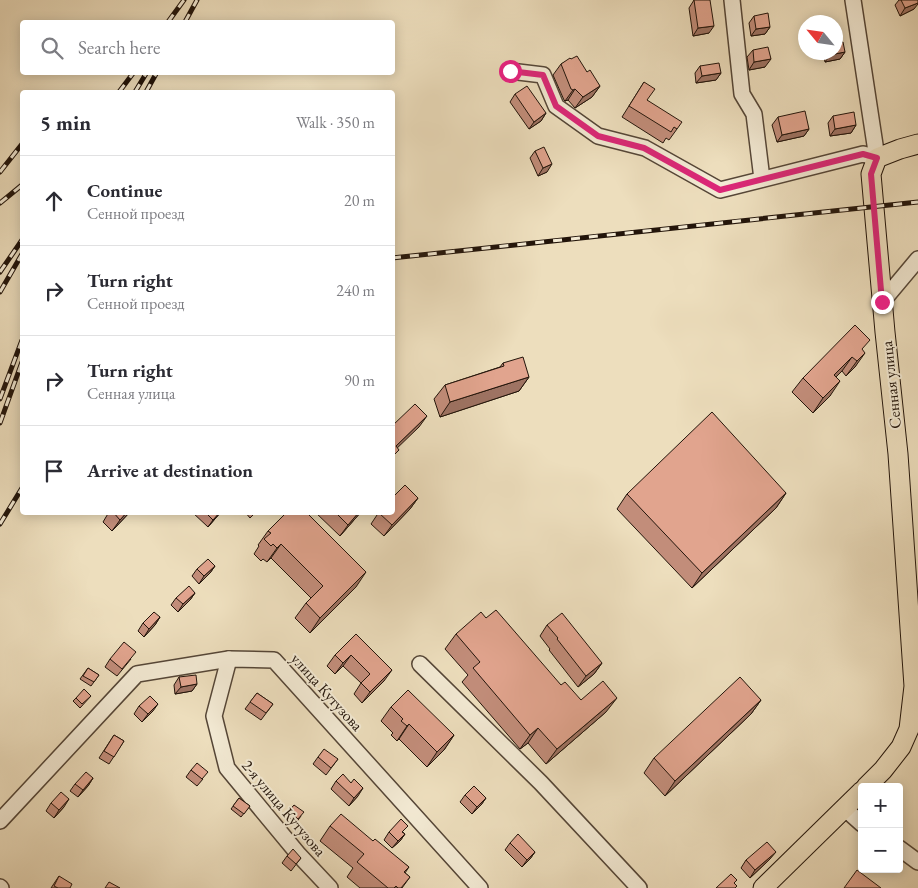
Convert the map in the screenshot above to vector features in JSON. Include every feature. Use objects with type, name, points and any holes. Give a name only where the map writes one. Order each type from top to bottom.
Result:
[{"type":"main road","points":[[877,158],[918,144]]},
{"type":"main road","name":"Сенная улица","points":[[870,783],[883,770],[900,747],[909,729],[914,686],[912,569],[882,302],[871,174],[877,158]]},
{"type":"main road","points":[[763,888],[858,795]]},
{"type":"street","points":[[732,0],[742,94],[754,114],[762,179]]},
{"type":"street","name":"Сенная улица","points":[[853,0],[877,158]]},
{"type":"street","points":[[510,71],[543,75],[556,106],[598,136],[644,148],[720,190],[863,154],[877,158]]},
{"type":"street","points":[[882,302],[918,259]]},
{"type":"street","name":"улица Кутузова","points":[[0,821],[137,674],[229,659],[274,660],[480,888]]},
{"type":"street","name":"2-я улица Кутузова","points":[[229,659],[214,716],[227,768],[299,856],[330,888]]},
{"type":"street","points":[[420,664],[541,783],[639,888]]},
{"type":"street","points":[[844,808],[858,820]]},
{"type":"street","points":[[903,851],[918,862]]},
{"type":"building","points":[[694,0],[710,0],[714,26],[698,28]]},
{"type":"building","points":[[901,0],[918,0],[918,3],[905,8]]},
{"type":"building","points":[[768,13],[770,27],[756,29],[754,16]]},
{"type":"building","points":[[768,47],[771,59],[754,62],[753,50]]},
{"type":"building","points":[[577,56],[587,72],[590,70],[600,86],[583,97],[575,89],[571,89],[561,64]]},
{"type":"building","points":[[719,63],[721,73],[702,76],[700,66]]},
{"type":"building","points":[[644,82],[655,89],[647,100],[682,122],[677,129],[674,127],[671,132],[629,106]]},
{"type":"building","points":[[527,86],[546,113],[534,122],[515,94]]},
{"type":"building","points":[[805,111],[809,129],[782,135],[778,117]]},
{"type":"building","points":[[854,112],[856,125],[835,129],[833,116]]},
{"type":"building","points":[[544,147],[552,164],[543,168],[535,151]]},
{"type":"building","points":[[855,325],[870,340],[862,349],[865,353],[857,361],[852,357],[834,375],[840,381],[823,398],[803,378]]},
{"type":"building","points":[[523,357],[529,377],[450,402],[445,385],[504,366],[503,363]]},
{"type":"building","points":[[415,404],[427,416],[396,446],[399,450],[395,454],[395,423]]},
{"type":"building","points":[[712,412],[786,493],[702,573],[627,494]]},
{"type":"building","points":[[405,485],[418,498],[392,525],[381,515],[395,515],[395,495]]},
{"type":"building","points":[[116,515],[124,515],[120,520]]},
{"type":"building","points":[[208,515],[217,515],[213,520]]},
{"type":"building","points":[[284,515],[309,515],[366,572],[320,618],[306,603],[323,586],[281,544],[277,548],[273,544],[271,546],[264,539],[271,533],[268,531]]},
{"type":"building","points":[[338,515],[356,515],[348,525]]},
{"type":"building","points":[[208,559],[215,566],[204,576],[197,569]]},
{"type":"building","points":[[189,586],[195,593],[183,604],[176,598]]},
{"type":"building","points":[[496,610],[561,685],[565,682],[581,700],[603,681],[617,698],[557,749],[538,728],[530,735],[473,668],[480,662],[456,634],[481,612],[486,618]]},
{"type":"building","points":[[154,612],[160,617],[149,629],[143,623]]},
{"type":"building","points":[[562,613],[602,663],[586,676],[547,625]]},
{"type":"building","points":[[356,634],[392,670],[370,692],[361,683],[370,674],[351,655],[343,663],[335,655]]},
{"type":"building","points":[[124,642],[136,652],[122,669],[110,659]]},
{"type":"building","points":[[88,668],[99,675],[94,682],[83,676]]},
{"type":"building","points":[[196,675],[197,684],[181,687],[179,677]]},
{"type":"building","points":[[740,677],[761,700],[675,781],[654,758]]},
{"type":"building","points":[[84,689],[91,696],[82,704],[76,698]]},
{"type":"building","points":[[408,690],[454,735],[437,752],[409,724],[407,726],[401,721],[403,719],[391,707]]},
{"type":"building","points":[[257,693],[273,704],[266,713],[250,702]]},
{"type":"building","points":[[150,696],[158,704],[148,714],[139,706]]},
{"type":"building","points":[[114,735],[124,741],[114,757],[104,751]]},
{"type":"building","points":[[324,749],[338,759],[331,768],[318,757]]},
{"type":"building","points":[[197,763],[208,772],[202,779],[191,770]]},
{"type":"building","points":[[86,772],[93,778],[83,790],[75,784]]},
{"type":"building","points":[[343,774],[351,783],[354,779],[363,788],[354,798],[336,781]]},
{"type":"building","points":[[474,786],[486,798],[477,807],[465,795]]},
{"type":"building","points":[[61,792],[69,799],[59,810],[51,803]]},
{"type":"building","points":[[239,798],[250,806],[244,814],[233,806]]},
{"type":"building","points":[[294,805],[304,812],[298,819],[289,811]]},
{"type":"building","points":[[341,814],[373,841],[375,839],[409,867],[404,872],[410,877],[401,888],[396,886],[388,888],[357,862],[364,854],[330,826]]},
{"type":"building","points":[[401,819],[408,826],[402,832],[405,834],[398,841],[389,832]]},
{"type":"building","points":[[518,834],[535,852],[527,860],[510,843]]},
{"type":"building","points":[[767,842],[776,852],[755,870],[746,860]]},
{"type":"building","points":[[293,849],[301,858],[296,864],[287,856]]},
{"type":"building","points":[[857,870],[858,873],[861,873],[881,888],[844,888]]},
{"type":"building","points":[[731,874],[737,880],[734,883],[737,886],[735,888],[716,888]]},
{"type":"building","points":[[59,876],[72,884],[70,888],[54,886]]},
{"type":"building","points":[[109,882],[120,888],[105,888]]},
{"type":"railway","points":[[169,20],[184,0]]},
{"type":"railway","points":[[186,20],[197,0]]},
{"type":"railway","points":[[120,90],[132,75]]},
{"type":"railway","points":[[136,90],[145,75]]},
{"type":"railway","points":[[147,90],[155,75]]},
{"type":"railway","points":[[0,172],[20,147]]},
{"type":"railway","points":[[0,203],[20,187]]},
{"type":"railway","points":[[395,258],[918,202]]},
{"type":"railway","points":[[0,272],[20,243]]},
{"type":"railway","points":[[0,292],[20,257]]},
{"type":"railway","points":[[0,399],[20,345]]},
{"type":"railway","points":[[0,423],[20,368]]},
{"type":"railway","points":[[0,524],[20,491]]},
{"type":"route","points":[[510,71],[543,75],[556,106],[598,136],[644,148],[720,190],[863,154],[877,158],[871,174],[882,302]]}]
